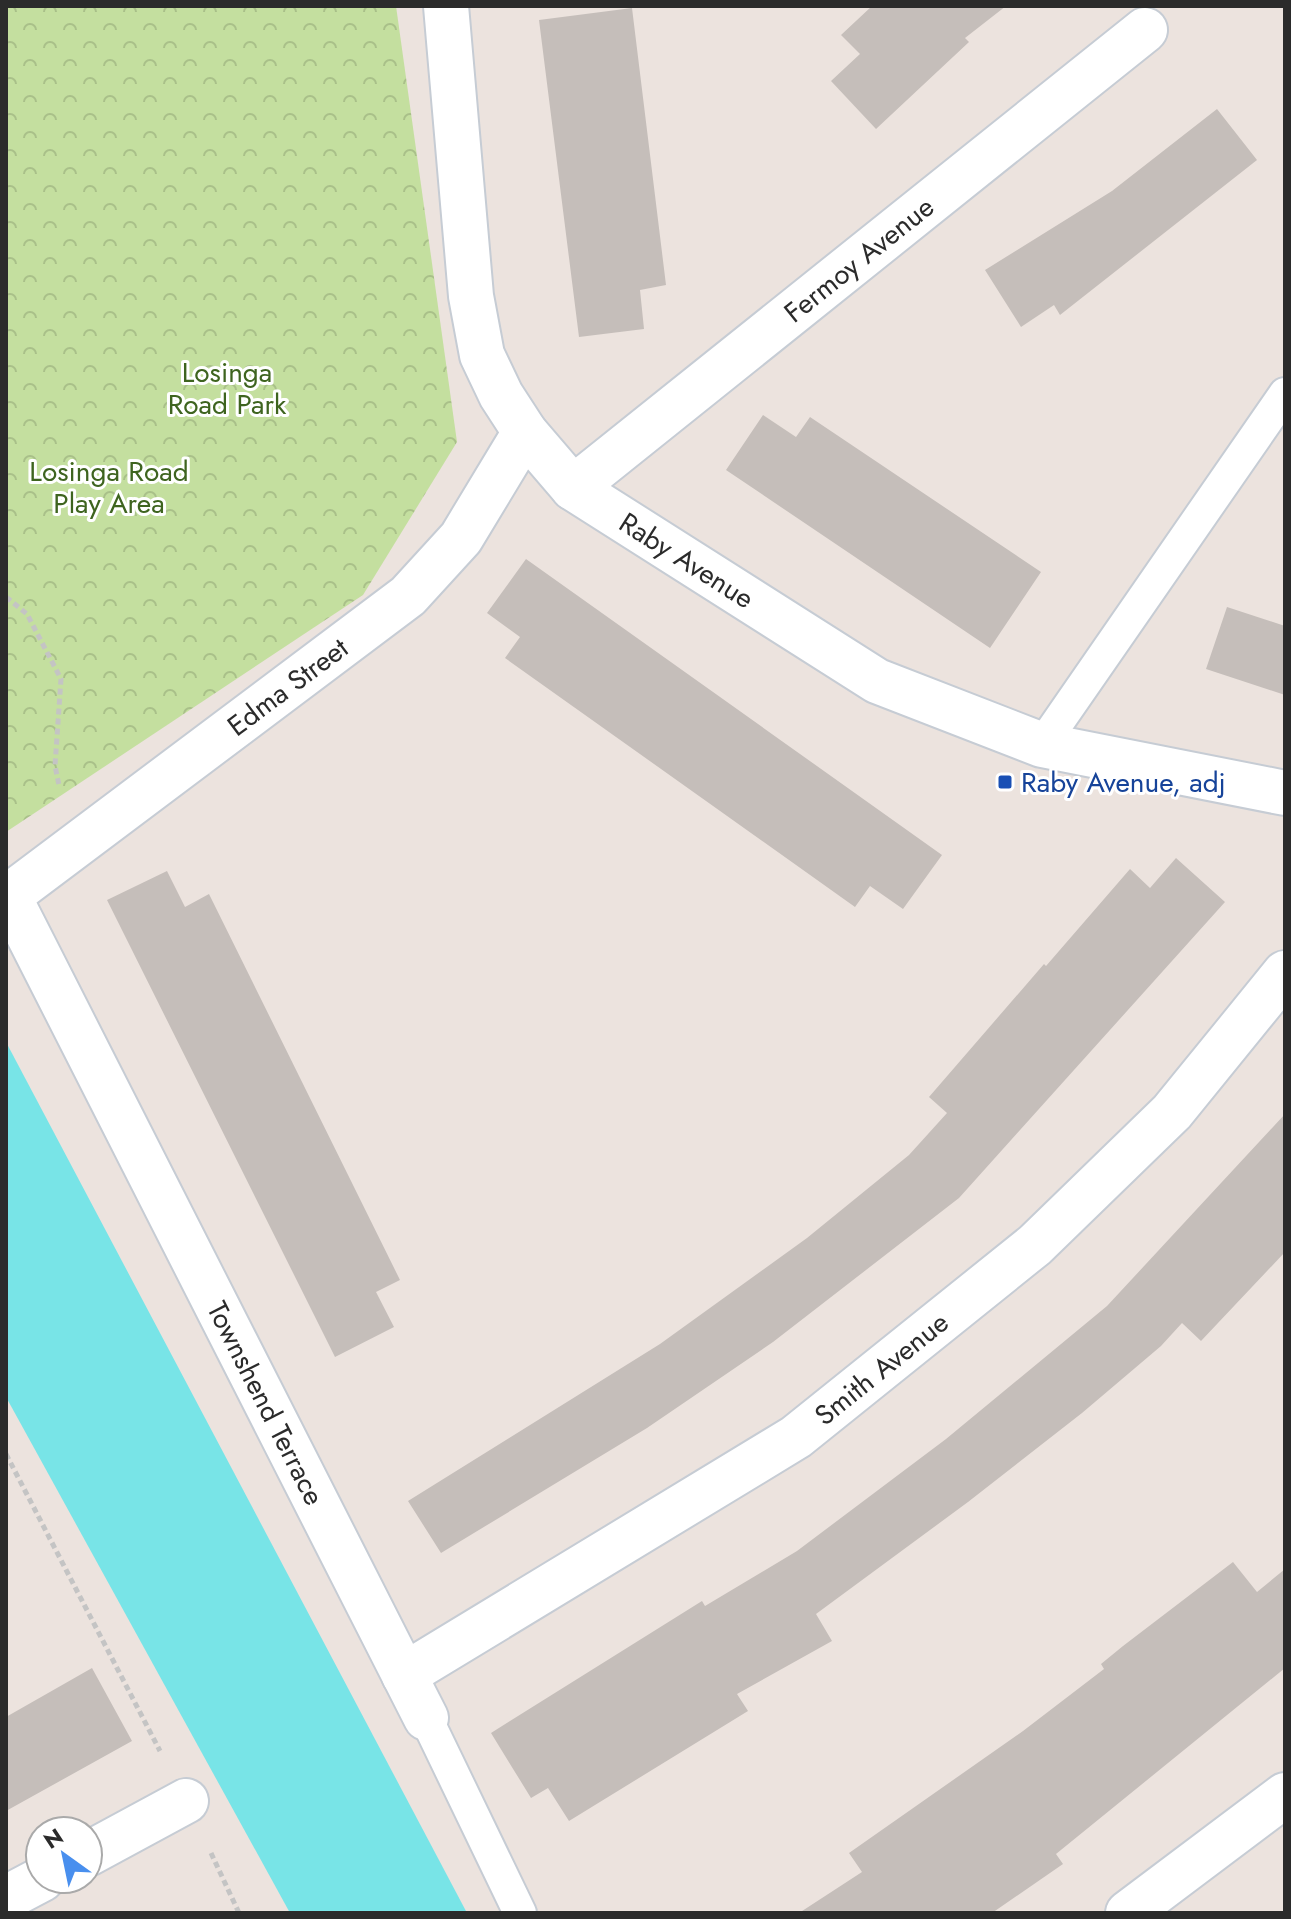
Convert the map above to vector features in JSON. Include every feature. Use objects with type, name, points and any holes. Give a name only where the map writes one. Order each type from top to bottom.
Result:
[{"type":"street","name":"Raby Avenue","points":[[446,6],[471,296],[482,355],[501,395],[525,432],[573,488],[877,681],[1042,745],[1285,793]]},
{"type":"street","name":"Fermoy Avenue","points":[[573,488],[1145,30]]},
{"type":"street","name":"Edma Street","points":[[7,896],[408,596],[461,538],[525,432]]},
{"type":"street","name":"Townshend Terrace","points":[[7,896],[426,1718]]},
{"type":"street","name":"Smith Avenue","points":[[404,1675],[796,1437],[1035,1245],[1172,1112],[1285,973]]},
{"type":"street","points":[[1128,1913],[1285,1795]]},
{"type":"street","points":[[104,1845],[186,1801]]},
{"type":"street","points":[[6,1898],[24,1888]]},
{"type":"lane","points":[[1042,745],[1285,394]]},
{"type":"lane","name":"Townshend Terrace","points":[[426,1718],[520,1913]]},
{"type":"path","points":[[6,597],[27,614],[61,679],[55,766],[73,848]]},
{"type":"path","points":[[6,1454],[186,1801],[239,1913]]},
{"type":"green space","name":"Losinga Road Park","points":[[6,6],[396,6],[457,442],[363,595],[6,832]]},
{"type":"water","points":[[6,1042],[467,1913],[290,1913],[6,1397]]},
{"type":"building","points":[[872,6],[1006,6],[965,38],[969,42],[876,129],[831,81],[860,54],[841,35]]},
{"type":"building","points":[[632,8],[666,285],[640,290],[644,329],[579,337],[539,20]]},
{"type":"building","points":[[1217,109],[1257,160],[1060,315],[1054,305],[1021,327],[985,270],[1112,191]]},
{"type":"building","points":[[763,415],[796,437],[810,417],[1041,572],[990,648],[726,470]]},
{"type":"building","points":[[526,559],[942,855],[903,909],[870,886],[855,907],[505,658],[520,637],[487,613]]},
{"type":"building","points":[[1227,607],[1285,626],[1285,695],[1206,669]]},
{"type":"building","points":[[1176,858],[1225,902],[959,1198],[773,1342],[647,1428],[441,1553],[408,1501],[660,1344],[807,1238],[909,1155],[947,1113],[929,1097],[1044,964],[1046,966],[1130,869],[1150,888]]},
{"type":"building","points":[[167,871],[185,907],[209,894],[400,1280],[376,1292],[394,1327],[335,1357],[107,900]]},
{"type":"building","points":[[1285,1114],[1285,1252],[1201,1341],[1182,1323],[1161,1346],[1082,1413],[816,1614],[832,1641],[737,1694],[748,1711],[569,1821],[548,1788],[531,1798],[491,1733],[702,1601],[705,1606],[797,1551],[946,1439],[1107,1306]]},
{"type":"building","points":[[1233,1562],[1257,1592],[1285,1569],[1285,1668],[1056,1854],[1063,1864],[992,1913],[799,1913],[862,1872],[849,1853],[1023,1731],[1104,1669],[1101,1664],[1123,1646]]},
{"type":"building","points":[[92,1668],[132,1741],[6,1811],[6,1717]]},
{"type":"place","name":"Raby Avenue, adj","points":[[1005,782]]},
{"type":"park label","name":"Losinga Road Play Area","points":[[109,487]]}]
